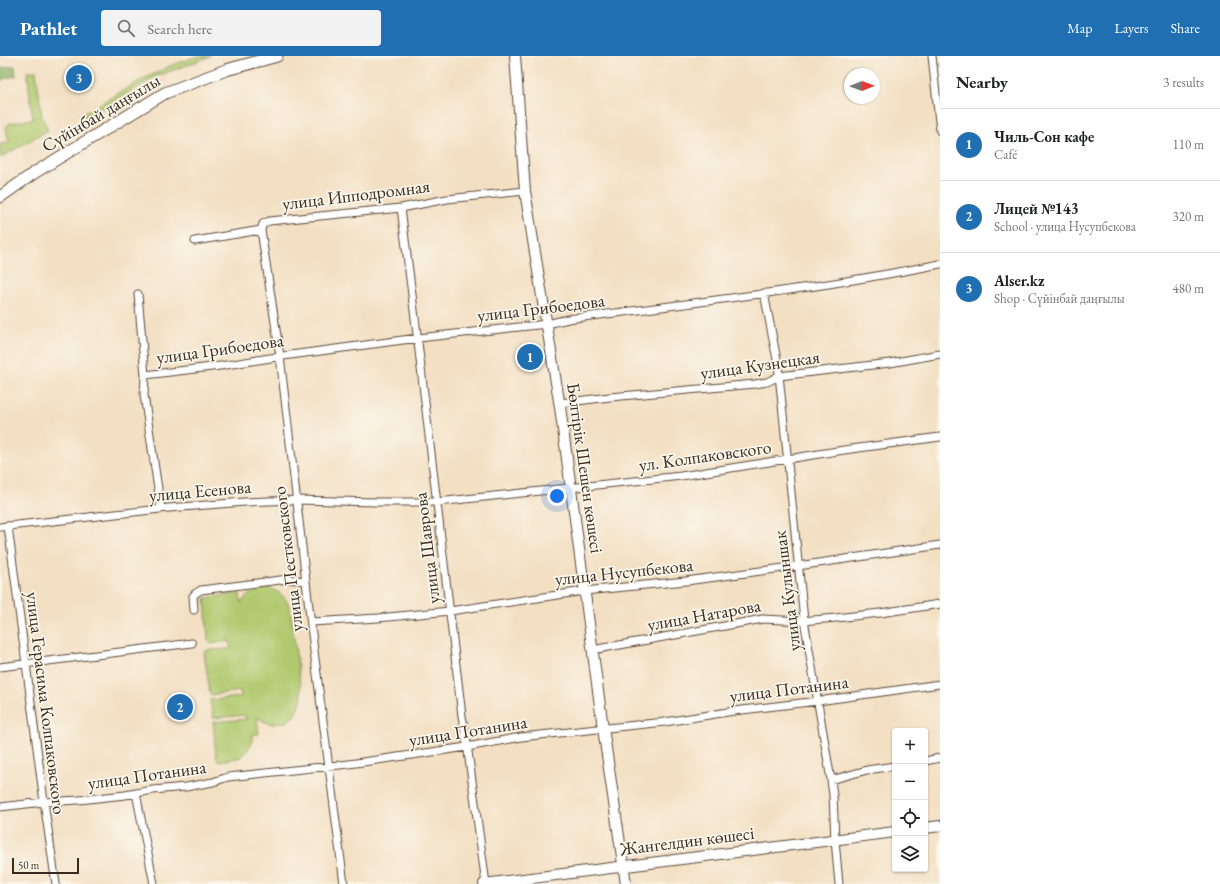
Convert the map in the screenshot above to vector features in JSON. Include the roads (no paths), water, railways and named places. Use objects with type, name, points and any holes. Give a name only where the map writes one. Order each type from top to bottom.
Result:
[{"type":"main road","name":"Сүйінбай даңғылы","points":[[0,197],[34,173],[165,92],[226,70],[277,56]]},
{"type":"main road","name":"Сүйінбай даңғылы","points":[[0,188],[34,173]]},
{"type":"street","name":"Бөлтірік Шешен көшесі","points":[[515,56],[525,191],[560,403],[602,728],[626,884]]},
{"type":"street","points":[[932,56],[940,131]]},
{"type":"street","name":"улица Ипподромная","points":[[195,240],[261,230],[263,224],[269,220],[400,208],[447,199],[525,191]]},
{"type":"street","name":"улица Шаврова","points":[[400,208],[418,338],[462,716],[468,747],[485,884]]},
{"type":"street","name":"улица Пестковского","points":[[261,230],[280,356],[296,500],[344,884]]},
{"type":"street","name":"улица Грибоедова","points":[[145,375],[418,338],[547,324],[568,319],[764,293],[940,264]]},
{"type":"street","name":"улица Кулыншак","points":[[764,293],[778,365],[804,620],[833,795],[839,884]]},
{"type":"street","points":[[138,294],[145,375],[144,395],[161,509]]},
{"type":"street","name":"улица Кузнецкая","points":[[560,403],[755,384],[767,382],[779,376],[890,363],[940,354]]},
{"type":"street","name":"ул. Kолпаковского","points":[[570,488],[681,476],[844,450],[940,437]]},
{"type":"street","name":"улица Есенова","points":[[0,527],[161,509],[246,502],[296,500],[437,502],[570,488]]},
{"type":"street","name":"улица Герасима Колпаковского","points":[[8,526],[56,884]]},
{"type":"street","name":"улица Нусупбекова","points":[[311,622],[378,618],[450,611],[584,590],[686,581],[940,545]]},
{"type":"street","points":[[194,610],[193,596],[202,590],[288,579],[306,581]]},
{"type":"street","name":"улица Натарова","points":[[592,650],[764,619],[804,620],[880,613],[940,604]]},
{"type":"street","points":[[0,667],[192,643]]},
{"type":"street","name":"улица Потанина","points":[[0,807],[79,800],[186,787],[213,782],[228,777],[329,766],[468,747],[521,737],[665,722],[734,711],[940,684]]},
{"type":"street","points":[[928,760],[940,758]]},
{"type":"street","points":[[831,780],[867,770],[892,766]]},
{"type":"street","points":[[136,793],[154,884]]},
{"type":"street","points":[[928,828],[940,826]]},
{"type":"street","name":"Жангелдин көшесі","points":[[485,884],[892,832]]},
{"type":"place","name":"Alser.kz","points":[[79,78]]},
{"type":"place","name":"Чиль-Сон кафе","points":[[530,357]]},
{"type":"place","name":"Лицей №143","points":[[180,707]]}]
